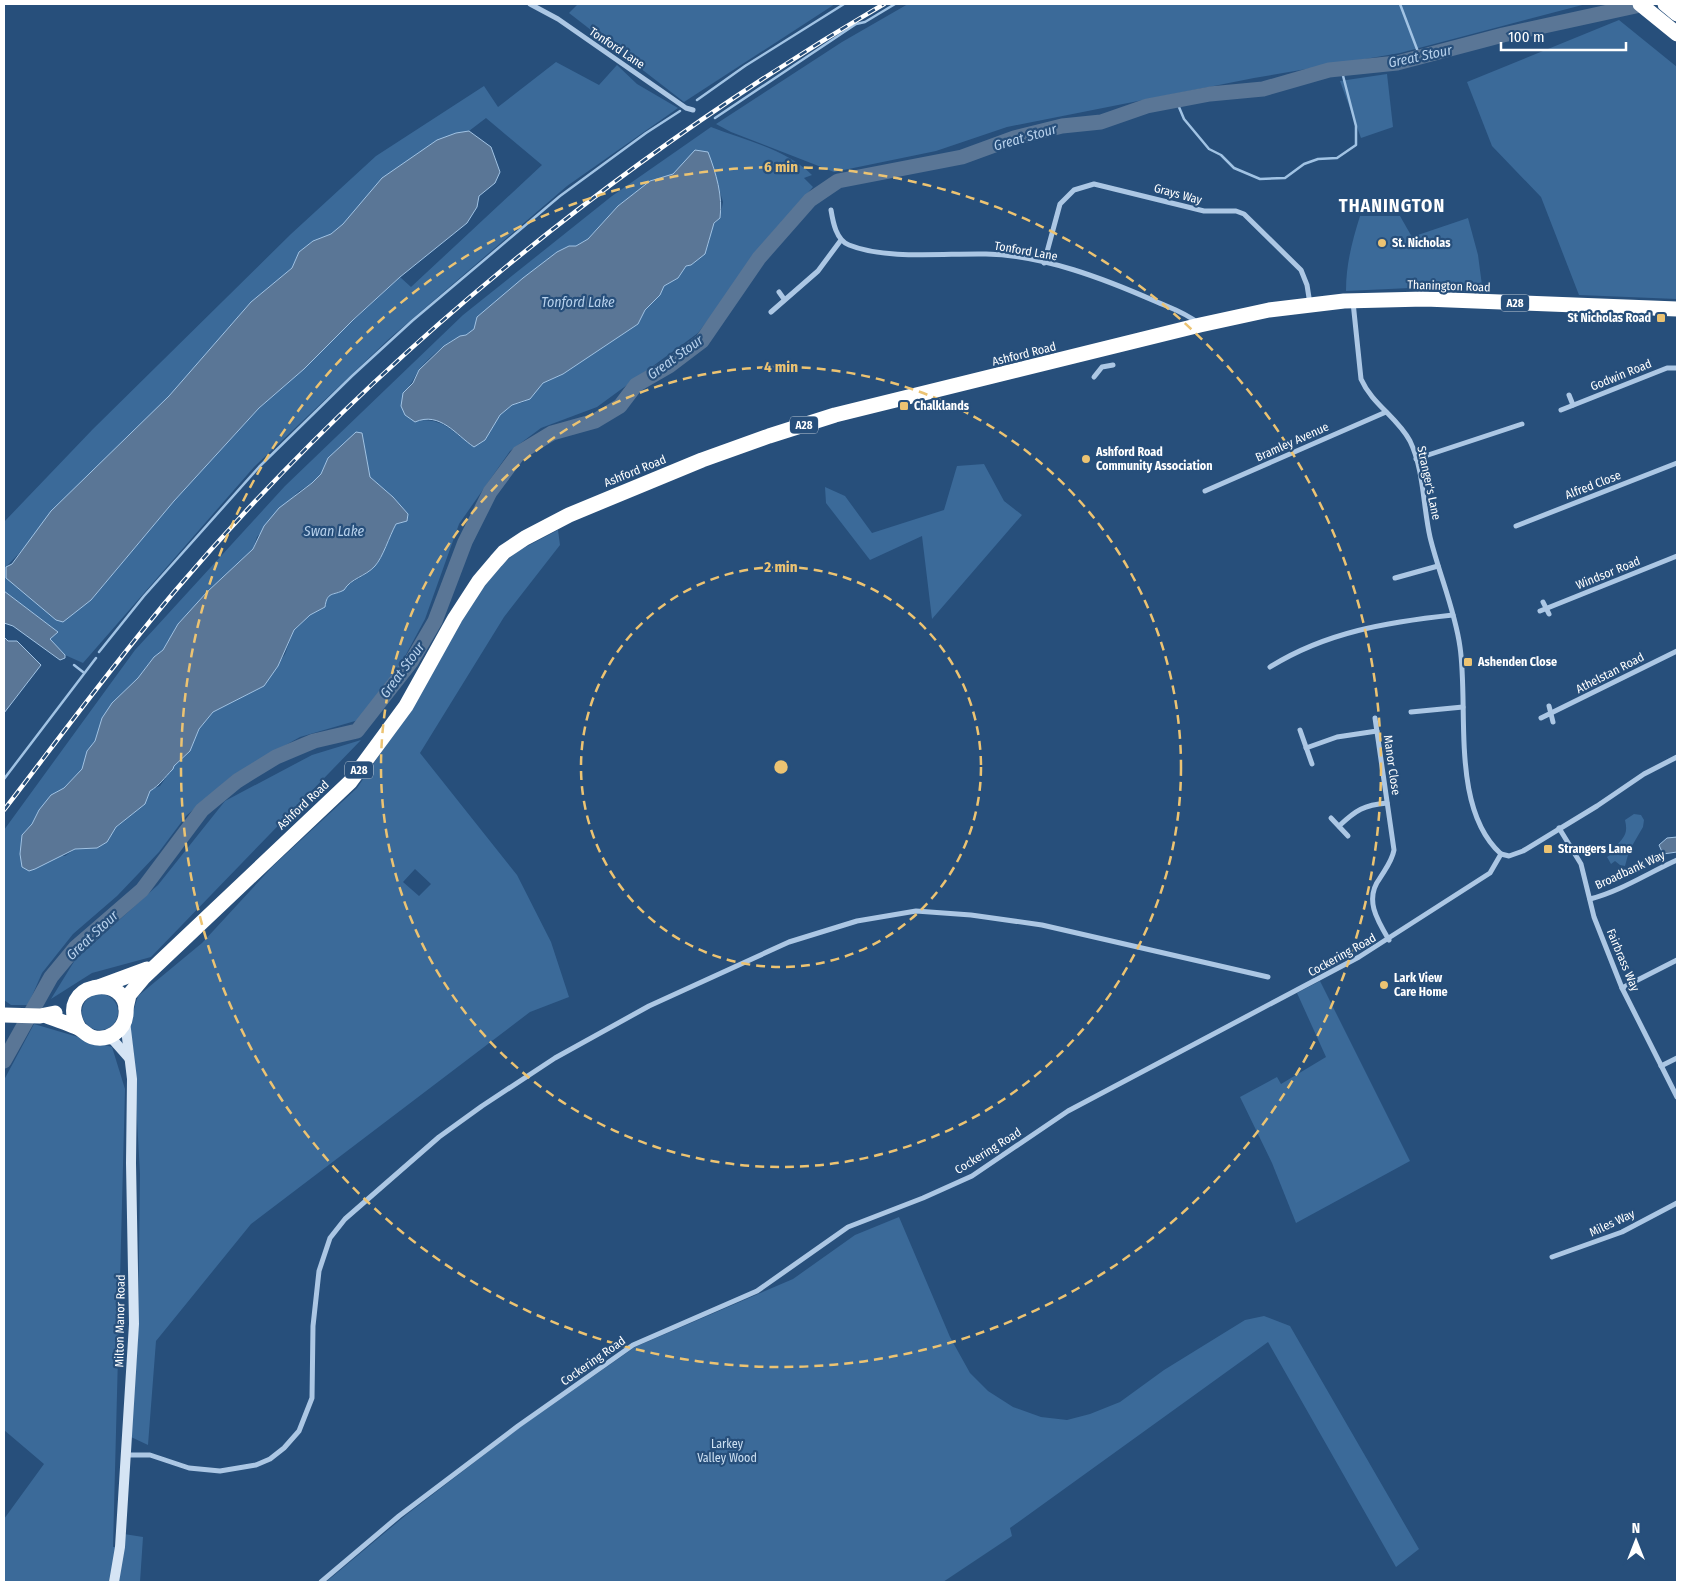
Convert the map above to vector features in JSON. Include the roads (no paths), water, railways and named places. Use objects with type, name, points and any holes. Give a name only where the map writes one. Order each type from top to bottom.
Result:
[{"type":"highway","points":[[1640,4],[1677,34]]},
{"type":"highway","name":"Thanington Road","points":[[1310,304],[1425,299],[1677,309]]},
{"type":"highway","name":"Ashford Road","points":[[125,1015],[133,988],[350,782],[406,706],[455,618],[479,581],[504,552],[525,538],[605,500],[769,436],[927,391],[1003,375],[1200,325],[1269,310],[1310,304]]},
{"type":"highway","name":"Ashford Road","points":[[101,986],[138,974],[157,964]]},
{"type":"highway","points":[[11,1015],[43,1016],[79,1028],[90,1036],[107,1037],[114,1034],[125,1015],[120,995],[108,987],[101,986],[86,990],[76,1002],[64,1010],[43,1016]]},
{"type":"highway","points":[[76,1002],[74,1015],[79,1028]]},
{"type":"street","name":"Tonford Lane","points":[[530,4],[558,19],[686,108],[693,110]]},
{"type":"street","name":"Grays Way","points":[[1044,263],[1060,204],[1074,190],[1094,184],[1204,212],[1236,211],[1244,214],[1301,270],[1305,276],[1310,304]]},
{"type":"street","points":[[771,312],[818,271],[841,240],[833,223],[831,210]]},
{"type":"street","name":"Tonford Lane","points":[[841,240],[850,245],[888,252],[987,254],[1044,263],[1082,272],[1125,289],[1186,315],[1200,325]]},
{"type":"street","points":[[778,292],[784,299]]},
{"type":"street","name":"Stranger's Lane","points":[[1353,301],[1361,379],[1366,389],[1386,412],[1395,418],[1406,434],[1416,459],[1430,535],[1453,615],[1463,667],[1463,707],[1467,769],[1474,809],[1486,835],[1501,854]]},
{"type":"street","points":[[1094,377],[1102,367],[1113,364]]},
{"type":"street","name":"Godwin Road","points":[[1561,410],[1667,368],[1677,368]]},
{"type":"street","points":[[1570,395],[1574,405]]},
{"type":"street","name":"Bramley Avenue","points":[[1205,491],[1386,412]]},
{"type":"street","points":[[1416,459],[1522,424]]},
{"type":"street","name":"Alfred Close","points":[[1516,526],[1677,463]]},
{"type":"street","name":"Windsor Road","points":[[1540,611],[1677,556]]},
{"type":"street","points":[[1395,578],[1438,566]]},
{"type":"street","points":[[1544,602],[1548,614]]},
{"type":"street","points":[[1270,667],[1288,655],[1325,639],[1370,626],[1453,615]]},
{"type":"street","name":"Athelstan Road","points":[[1541,718],[1677,651]]},
{"type":"street","points":[[1548,706],[1553,722]]},
{"type":"street","points":[[1411,712],[1463,707]]},
{"type":"street","name":"Manor Close","points":[[1375,718],[1394,842],[1393,858],[1374,886],[1372,894],[1374,914],[1389,940]]},
{"type":"street","points":[[1300,730],[1312,764]]},
{"type":"street","name":"Manor Close","points":[[1306,748],[1337,737],[1377,731]]},
{"type":"street","points":[[1501,854],[1516,854],[1644,774],[1677,757]]},
{"type":"street","name":"Manor Close","points":[[1339,826],[1354,811],[1367,806],[1387,803]]},
{"type":"street","points":[[1331,818],[1348,836]]},
{"type":"street","name":"Fairbrass Way","points":[[1559,828],[1580,864],[1597,923],[1622,988],[1677,1097]]},
{"type":"street","name":"Cockering Road","points":[[321,1582],[399,1516],[454,1474],[518,1426],[633,1345],[757,1292],[848,1227],[923,1198],[972,1176],[1068,1111],[1291,994],[1389,940],[1490,874],[1501,854]]},
{"type":"street","name":"Broadbank Way","points":[[1590,899],[1626,886],[1640,876],[1677,860]]},
{"type":"street","points":[[126,1454],[150,1455],[189,1468],[227,1471],[256,1465],[284,1448],[299,1431],[312,1398],[313,1326],[319,1271],[330,1238],[345,1219],[440,1138],[482,1106],[555,1058],[649,1006],[790,942],[857,921],[916,911],[971,915],[1042,925],[1268,977]]},
{"type":"street","points":[[1622,988],[1677,960]]},
{"type":"street","name":"Milton Manor Road","points":[[114,1582],[120,1547],[134,1324],[131,1162],[133,1112],[125,1015]]},
{"type":"street","points":[[107,1037],[114,1041],[130,1059]]},
{"type":"street","points":[[1661,1066],[1677,1058]]},
{"type":"street","name":"Miles Way","points":[[1552,1257],[1622,1232],[1677,1203]]},
{"type":"water","points":[[469,131],[491,147],[500,172],[495,183],[479,196],[477,207],[467,223],[400,277],[304,369],[259,408],[174,501],[91,600],[63,622],[56,620],[6,578],[6,567],[12,564],[51,511],[169,396],[251,302],[292,268],[299,252],[313,241],[331,234],[343,224],[382,178],[437,140],[456,133]]},
{"type":"water","name":"Tonford Lake","points":[[695,150],[708,152],[711,160],[720,193],[720,218],[714,223],[705,254],[691,265],[686,266],[678,278],[664,286],[660,295],[645,310],[638,324],[563,374],[543,383],[530,399],[512,405],[500,415],[485,440],[474,447],[440,422],[424,419],[415,422],[405,415],[401,406],[403,393],[413,383],[419,370],[444,346],[474,329],[477,317],[557,252],[569,246],[576,246],[588,239],[618,206],[650,181],[673,174]]},
{"type":"water","name":"Swan Lake","points":[[356,432],[362,433],[370,477],[393,497],[408,514],[407,521],[396,524],[375,566],[350,583],[344,590],[329,596],[325,607],[310,615],[294,630],[278,666],[264,686],[213,712],[199,729],[190,751],[150,791],[145,804],[116,827],[107,842],[97,848],[75,849],[29,871],[22,867],[20,854],[22,835],[32,824],[39,810],[51,795],[64,788],[82,769],[87,751],[95,741],[102,718],[112,703],[138,678],[154,657],[163,650],[178,624],[207,592],[253,549],[264,526],[279,508],[312,483],[321,474],[328,458]]},
{"type":"water","points":[[4,591],[58,632],[50,639],[65,655],[65,658],[60,660],[13,626],[4,623]]},
{"type":"water","points":[[4,637],[8,641],[17,641],[41,665],[4,713]]},
{"type":"water","points":[[1677,837],[1677,852],[1663,854],[1659,845],[1667,838]]},
{"type":"waterway","points":[[697,100],[745,66],[844,4]]},
{"type":"waterway","points":[[715,118],[856,24],[865,22],[895,4]]},
{"type":"waterway","points":[[1400,4],[1420,57]]},
{"type":"waterway","name":"Great Stour","points":[[4,1061],[51,977],[75,948],[142,890],[202,810],[237,781],[276,757],[314,741],[357,731],[411,662],[435,621],[465,542],[490,492],[519,453],[552,433],[595,421],[620,406],[636,385],[669,366],[702,341],[759,258],[810,200],[838,181],[962,157],[1014,138],[1062,126],[1101,122],[1147,106],[1210,94],[1263,89],[1329,70],[1397,63],[1503,35],[1645,4]]},
{"type":"waterway","points":[[1176,100],[1184,119],[1209,149],[1221,155],[1234,168],[1260,179],[1285,178],[1304,164],[1318,159],[1337,158],[1356,145],[1356,126],[1341,68]]},
{"type":"waterway","points":[[99,652],[144,596],[259,467],[352,376],[412,321],[560,196],[646,133],[680,111]]},
{"type":"waterway","points":[[4,779],[96,658]]},
{"type":"waterway","points":[[74,665],[83,672]]},
{"type":"railway","points":[[4,810],[109,672],[175,591],[252,505],[332,422],[417,343],[505,268],[596,196],[689,128],[786,64],[884,4]]},
{"type":"place","name":"St. Nicholas","points":[[1382,243]]},
{"type":"place","name":"St Nicholas Road","points":[[1661,318]]},
{"type":"place","name":"Chalklands","points":[[904,406]]},
{"type":"place","name":"Ashford Road Community Association","points":[[1086,459]]},
{"type":"place","name":"Ashenden Close","points":[[1468,662]]},
{"type":"place","name":"Strangers Lane","points":[[1548,849]]},
{"type":"place","name":"Lark View Care Home","points":[[1384,985]]},
{"type":"district","name":"THANINGTON","points":[[1392,206]]},
{"type":"park label","name":"Larkey Valley Wood","points":[[727,1451]]}]
